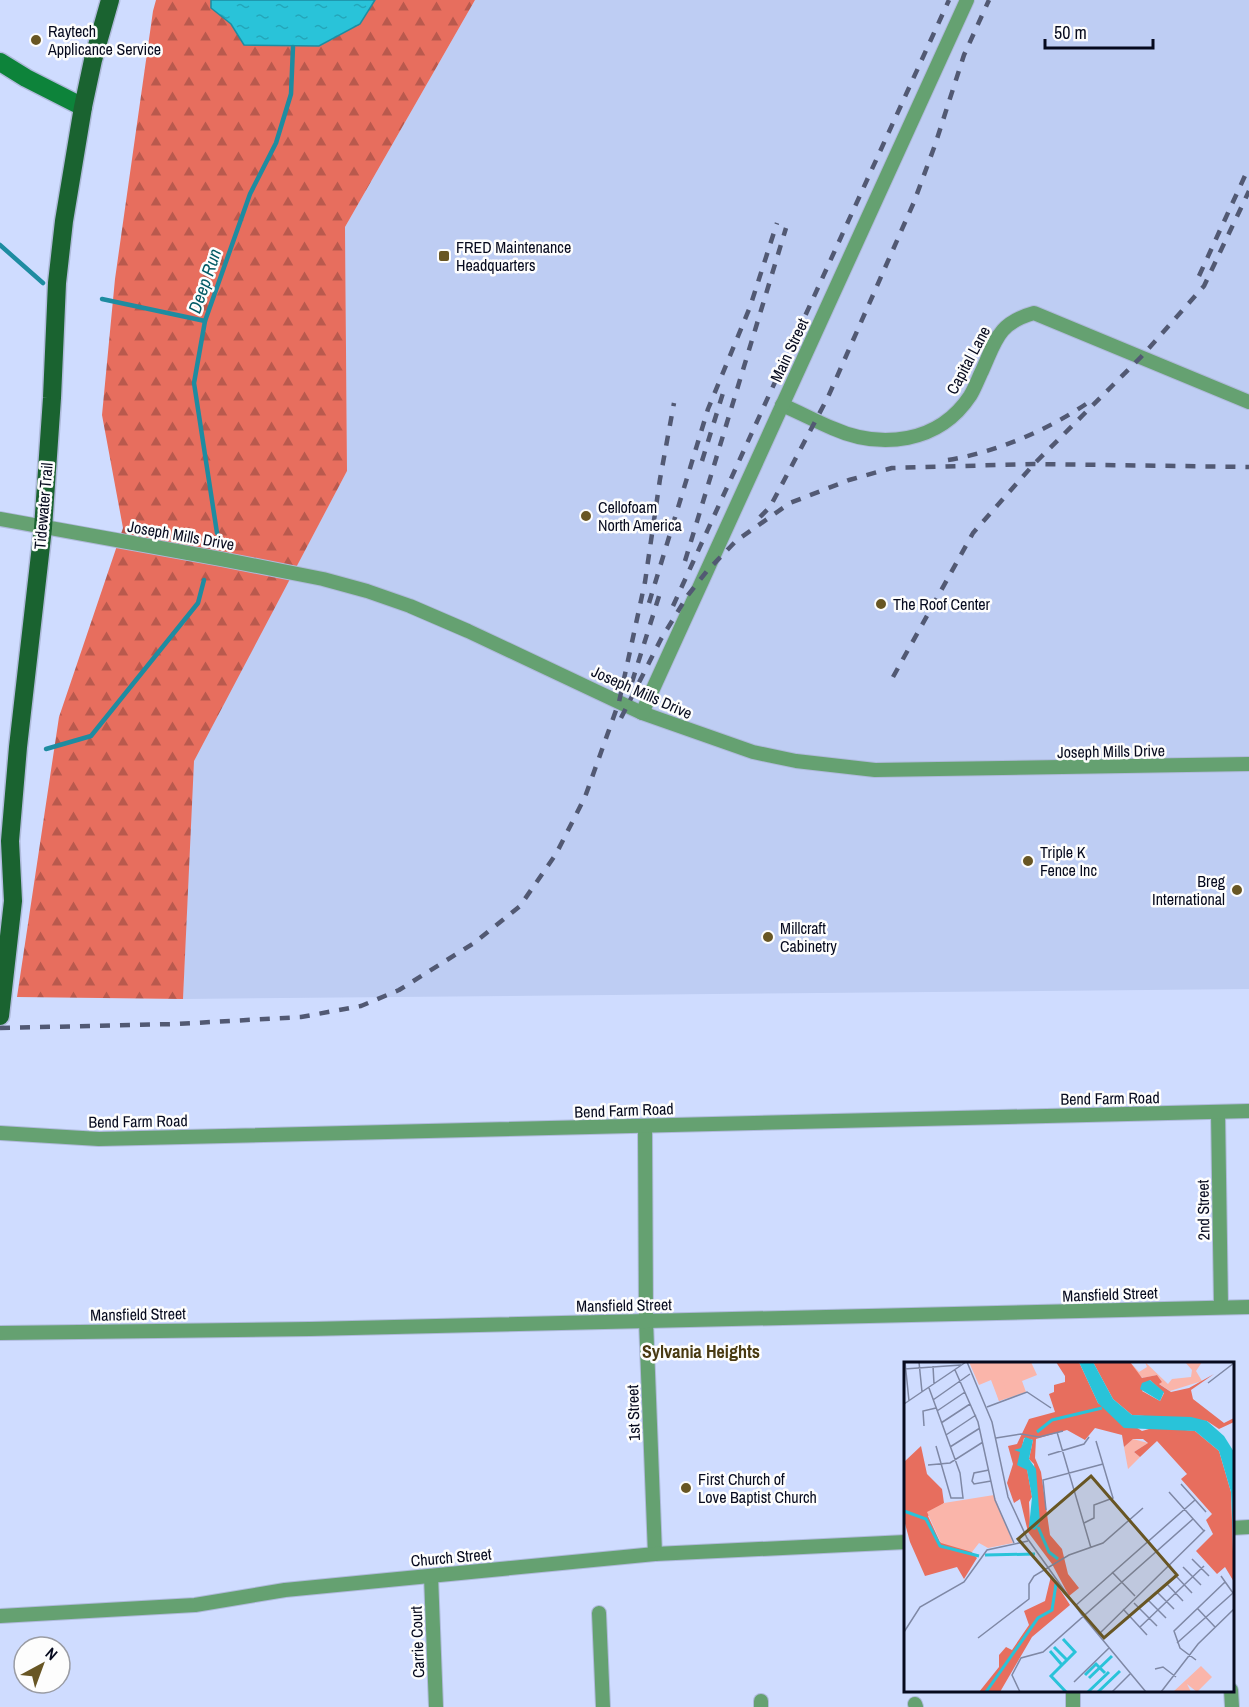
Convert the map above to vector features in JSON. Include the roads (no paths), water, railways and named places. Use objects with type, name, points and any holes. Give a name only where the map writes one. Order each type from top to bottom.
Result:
[{"type":"main road","name":"Tidewater Trail","points":[[0,1016],[13,901],[10,841],[18,747],[43,528],[57,283],[64,220],[83,107],[93,60],[110,0]]},
{"type":"main road","points":[[0,62],[83,107]]},
{"type":"street","name":"Main Street","points":[[642,713],[967,0]]},
{"type":"street","name":"Capital Lane","points":[[782,405],[832,428],[869,440],[894,440],[917,436],[940,426],[952,417],[971,394],[997,336],[1009,323],[1034,313],[1249,402]]},
{"type":"street","name":"Joseph Mills Drive","points":[[0,519],[323,579],[367,591],[410,606],[468,631],[642,713],[753,752],[796,761],[840,768],[940,771],[1249,764]]},
{"type":"street","name":"2nd Street","points":[[1218,1112],[1221,1307]]},
{"type":"street","name":"Bend Farm Road","points":[[0,1133],[99,1139],[1249,1112]]},
{"type":"street","name":"1st Street","points":[[645,1126],[646,1321],[655,1554]]},
{"type":"street","name":"Mansfield Street","points":[[0,1333],[310,1329],[1249,1306]]},
{"type":"street","points":[[1234,1528],[1249,1527]]},
{"type":"street","name":"Church Street","points":[[0,1616],[195,1605],[285,1590],[655,1554],[904,1542]]},
{"type":"street","name":"Carrie Court","points":[[431,1576],[436,1707]]},
{"type":"street","points":[[599,1613],[603,1707]]},
{"type":"street","points":[[1231,1692],[1232,1707]]},
{"type":"water","points":[[211,0],[375,0],[360,24],[319,46],[244,45],[231,24],[211,8]]},
{"type":"waterway","name":"Deep Run","points":[[217,533],[194,383],[205,321],[250,194],[276,143],[291,94],[293,47]]},
{"type":"waterway","points":[[0,245],[43,283]]},
{"type":"waterway","points":[[102,299],[205,321]]},
{"type":"waterway","name":"Deep Run","points":[[46,749],[91,736],[198,603],[204,580]]},
{"type":"railway","points":[[673,606],[949,0]]},
{"type":"railway","points":[[760,517],[770,507],[828,397],[914,202],[964,55],[989,0]]},
{"type":"railway","points":[[1199,276],[1249,167]]},
{"type":"railway","points":[[893,677],[973,533],[1034,464],[1141,357],[1204,286],[1249,191]]},
{"type":"railway","points":[[649,603],[708,409],[750,307],[777,223]]},
{"type":"railway","points":[[685,561],[786,228]]},
{"type":"railway","points":[[702,461],[723,393]]},
{"type":"railway","points":[[948,460],[985,452],[1022,439],[1057,422],[1089,402]]},
{"type":"railway","points":[[0,1028],[176,1024],[301,1017],[361,1006],[399,990],[474,943],[520,906],[556,854],[585,797],[619,702],[645,582],[674,403]]},
{"type":"railway","points":[[621,718],[661,639],[688,595],[736,541],[790,503],[849,480],[892,468],[1034,464],[1249,467]]},
{"type":"railway","points":[[632,682],[660,593]]},
{"type":"place","name":"Raytech Applicance Service","points":[[36,40]]},
{"type":"place","name":"FRED Maintenance Headquarters","points":[[444,256]]},
{"type":"place","name":"Cellofoam North America","points":[[586,516]]},
{"type":"place","name":"The Roof Center","points":[[881,604]]},
{"type":"place","name":"Triple K Fence Inc","points":[[1028,861]]},
{"type":"place","name":"Breg International","points":[[1237,890]]},
{"type":"place","name":"Millcraft Cabinetry","points":[[768,937]]},
{"type":"place","name":"First Church of Love Baptist Church","points":[[686,1488]]},
{"type":"district","name":"Sylvania Heights","points":[[701,1352]]}]
